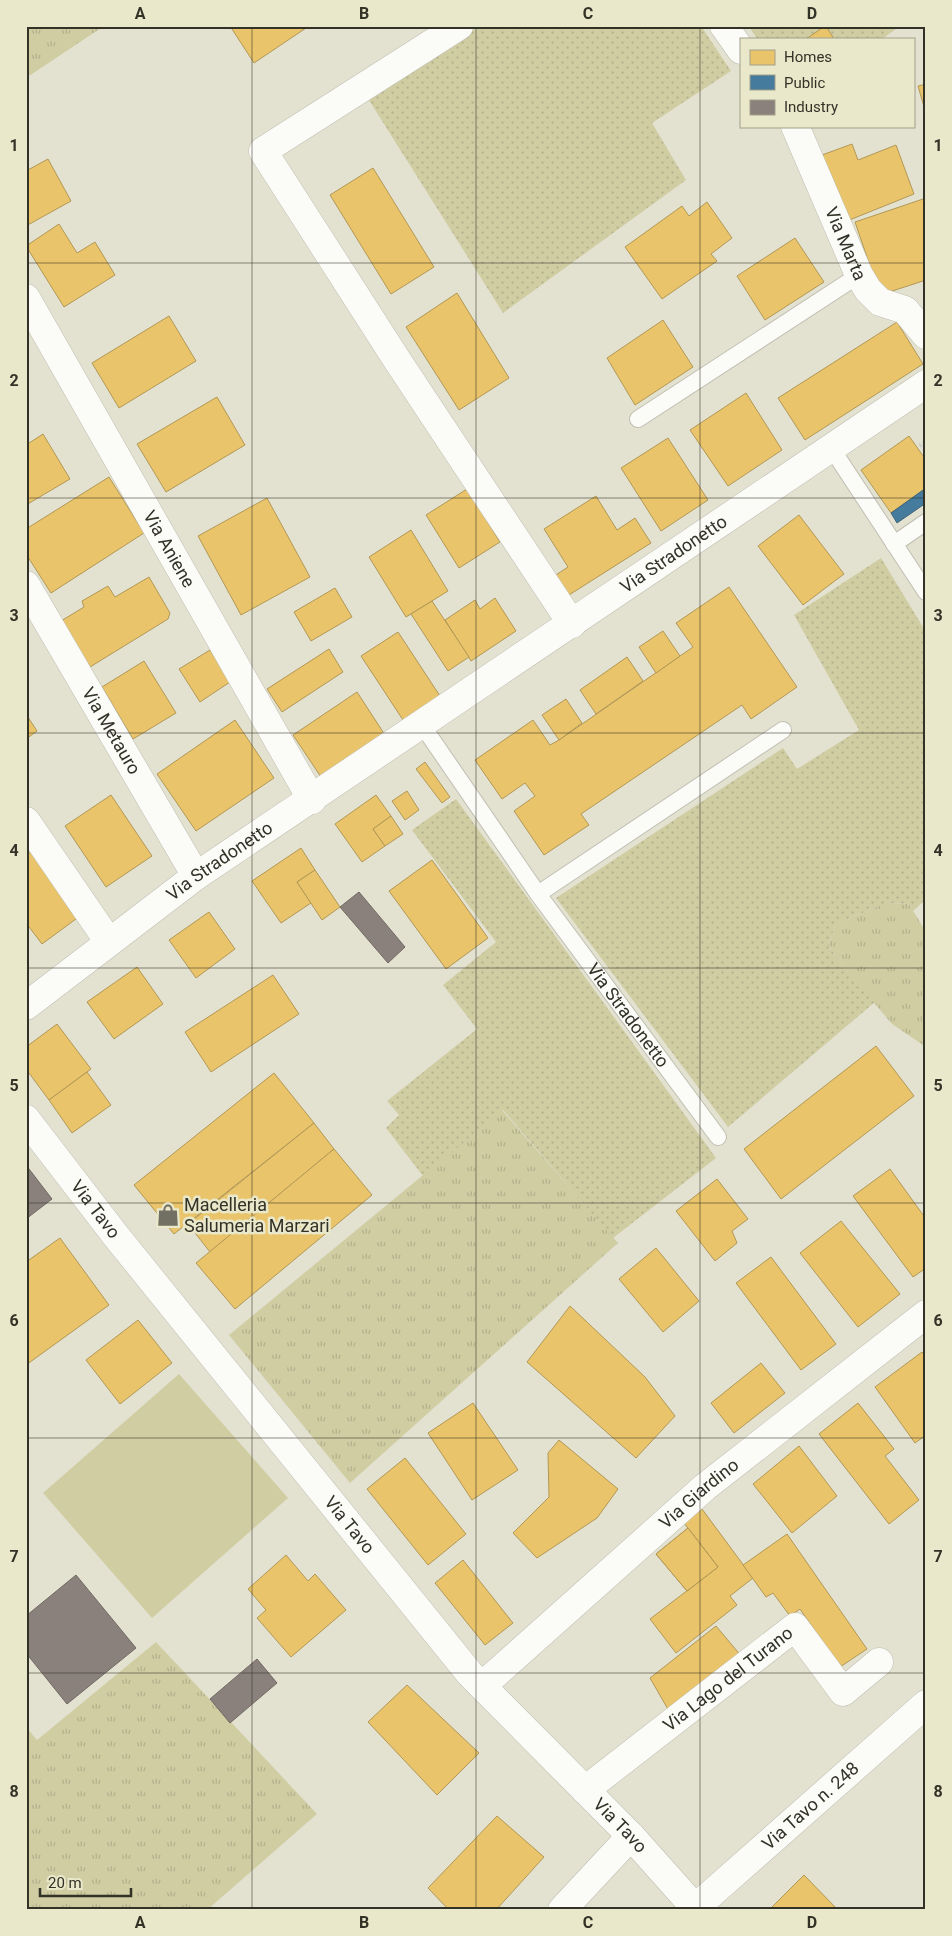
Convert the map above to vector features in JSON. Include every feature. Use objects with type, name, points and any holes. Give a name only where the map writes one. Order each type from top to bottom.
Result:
[{"type":"street","points":[[460,26],[262,151],[396,360],[572,624]]},
{"type":"street","points":[[724,26],[740,49]]},
{"type":"street","name":"Via Marta","points":[[796,128],[859,275],[868,290],[880,302],[905,310],[926,335]]},
{"type":"street","name":"Via Aniene","points":[[26,298],[312,800]]},
{"type":"street","name":"Via Stradonetto","points":[[26,1006],[196,876],[312,800],[926,384]]},
{"type":"street","name":"Via Metauro","points":[[26,585],[196,876]]},
{"type":"street","points":[[26,821],[109,942]]},
{"type":"street","name":"Via Tavo","points":[[26,1119],[116,1236],[463,1666],[631,1836],[696,1909]]},
{"type":"street","name":"Via Giardino","points":[[482,1686],[704,1487],[926,1314]]},
{"type":"street","name":"Via Lago del Turano","points":[[585,1790],[795,1627],[843,1692],[879,1662]]},
{"type":"street","name":"Via Tavo n. 248","points":[[696,1909],[926,1704]]},
{"type":"street","points":[[562,1910],[631,1836]]},
{"type":"lane","points":[[638,419],[859,275]]},
{"type":"lane","points":[[832,449],[926,592]]},
{"type":"lane","points":[[894,544],[926,522]]},
{"type":"lane","name":"Via Stradonetto","points":[[422,725],[538,894],[718,1137]]},
{"type":"lane","points":[[538,894],[783,730]]},
{"type":"path","points":[[926,441],[920,444],[926,453]]},
{"type":"green space","points":[[26,26],[104,26],[26,78]]},
{"type":"green space","points":[[480,26],[701,26],[731,71],[652,123],[686,180],[503,313],[367,97]]},
{"type":"green space","points":[[749,26],[900,26],[883,38],[756,38]]},
{"type":"green space","points":[[881,558],[926,632],[926,899],[913,911],[909,904],[886,903],[836,924],[828,945],[843,966],[875,1002],[728,1127],[556,898],[783,748],[797,769],[859,730],[794,615]]},
{"type":"green space","points":[[456,799],[716,1158],[613,1238],[503,1110],[423,1176],[386,1128],[399,1115],[387,1101],[477,1029],[443,985],[496,942],[412,830]]},
{"type":"green space","points":[[886,903],[909,904],[926,932],[926,1047],[892,1024],[843,966],[828,945],[836,924]]},
{"type":"green space","points":[[502,1110],[618,1243],[350,1483],[229,1335]]},
{"type":"green space","points":[[179,1374],[288,1498],[152,1618],[43,1493]]},
{"type":"green space","points":[[156,1642],[317,1814],[207,1910],[26,1910],[26,1727],[37,1740]]},
{"type":"building: Homes","points":[[230,26],[309,26],[254,63]]},
{"type":"building: Homes","points":[[825,26],[833,38],[807,38]]},
{"type":"building: Homes","points":[[926,84],[926,114],[918,86]]},
{"type":"building: Homes","points":[[852,144],[858,160],[896,145],[914,194],[847,221],[822,155]]},
{"type":"building: Homes","points":[[48,159],[71,201],[26,226],[26,171]]},
{"type":"building: Homes","points":[[373,168],[434,267],[391,294],[330,195]]},
{"type":"building: Homes","points":[[926,198],[926,280],[880,295],[855,222]]},
{"type":"building: Homes","points":[[707,202],[732,238],[711,254],[717,261],[662,299],[625,247],[682,206],[689,216]]},
{"type":"building: Homes","points":[[59,224],[77,253],[95,242],[115,275],[64,307],[26,246]]},
{"type":"building: Homes","points":[[795,238],[824,282],[765,320],[737,276]]},
{"type":"building: Homes","points":[[457,293],[509,378],[459,410],[406,327]]},
{"type":"building: Homes","points":[[169,316],[196,361],[119,408],[92,363]]},
{"type":"building: Homes","points":[[663,320],[693,367],[635,405],[607,358]]},
{"type":"building: Homes","points":[[897,322],[923,364],[805,440],[778,398]]},
{"type":"building: Homes","points":[[746,393],[782,450],[728,486],[690,430]]},
{"type":"building: Homes","points":[[217,397],[245,445],[166,492],[137,444]]},
{"type":"building: Homes","points":[[43,434],[70,479],[26,505],[26,445]]},
{"type":"building: Homes","points":[[909,436],[926,460],[926,488],[891,513],[861,470]]},
{"type":"building: Homes","points":[[668,438],[708,500],[661,531],[621,468]]},
{"type":"building: Homes","points":[[109,477],[144,533],[51,593],[26,554],[26,529]]},
{"type":"building: Homes","points":[[467,489],[500,542],[459,568],[426,515]]},
{"type":"building: Homes","points":[[596,496],[617,530],[635,518],[651,543],[569,595],[556,575],[568,567],[544,529]]},
{"type":"building: Homes","points":[[267,498],[310,577],[241,615],[198,536]]},
{"type":"building: Homes","points":[[799,515],[844,574],[803,605],[758,546]]},
{"type":"building: Homes","points":[[411,530],[448,591],[406,617],[369,557]]},
{"type":"building: Homes","points":[[149,577],[170,613],[168,619],[90,667],[61,621],[84,607],[82,601],[108,586],[115,597]]},
{"type":"building: Homes","points":[[729,587],[797,687],[751,719],[742,705],[581,814],[589,825],[544,855],[514,811],[535,796],[525,783],[502,799],[475,760],[533,720],[550,745],[559,740],[693,647],[676,623]]},
{"type":"building: Homes","points":[[335,588],[352,617],[311,641],[294,612]]},
{"type":"building: Homes","points":[[495,598],[516,631],[471,661],[445,620],[475,600],[480,609]]},
{"type":"building: Homes","points":[[432,601],[469,657],[448,671],[411,614]]},
{"type":"building: Homes","points":[[663,631],[680,656],[656,673],[639,647]]},
{"type":"building: Homes","points":[[398,632],[440,696],[403,720],[361,656]]},
{"type":"building: Homes","points":[[329,649],[343,672],[282,712],[267,689]]},
{"type":"building: Homes","points":[[210,650],[230,682],[200,702],[179,669]]},
{"type":"building: Homes","points":[[627,657],[643,681],[596,714],[580,690]]},
{"type":"building: Homes","points":[[144,661],[176,713],[133,739],[102,687]]},
{"type":"building: Homes","points":[[357,692],[385,735],[321,777],[293,735]]},
{"type":"building: Homes","points":[[566,699],[582,723],[559,740],[542,715]]},
{"type":"building: Homes","points":[[26,714],[37,731],[26,739]]},
{"type":"building: Homes","points":[[235,720],[274,778],[196,831],[157,774]]},
{"type":"building: Homes","points":[[425,762],[450,797],[442,803],[416,769]]},
{"type":"building: Homes","points":[[407,791],[419,810],[405,820],[392,801]]},
{"type":"building: Homes","points":[[111,795],[152,856],[106,887],[65,826]]},
{"type":"building: Homes","points":[[376,795],[391,816],[373,829],[385,846],[362,862],[335,824]]},
{"type":"building: Homes","points":[[391,816],[403,834],[385,846],[373,829]]},
{"type":"building: Homes","points":[[301,848],[315,870],[297,882],[311,903],[281,923],[252,881]]},
{"type":"building: Homes","points":[[32,851],[80,916],[42,944],[26,923],[26,856]]},
{"type":"building: Homes","points":[[432,860],[488,938],[446,969],[389,891]]},
{"type":"building: Homes","points":[[315,870],[340,907],[322,920],[297,882]]},
{"type":"building: Homes","points":[[209,912],[235,949],[196,978],[169,940]]},
{"type":"building: Homes","points":[[137,967],[163,1004],[114,1039],[87,1002]]},
{"type":"building: Homes","points":[[273,975],[299,1014],[211,1072],[185,1032]]},
{"type":"building: Homes","points":[[57,1024],[91,1069],[49,1100],[26,1069],[26,1047]]},
{"type":"building: Homes","points":[[876,1046],[914,1096],[781,1199],[744,1149]]},
{"type":"building: Homes","points":[[87,1072],[111,1105],[72,1133],[49,1100]]},
{"type":"building: Homes","points":[[274,1073],[314,1123],[174,1234],[134,1185]]},
{"type":"building: Homes","points":[[314,1123],[334,1149],[210,1252],[188,1224]]},
{"type":"building: Homes","points":[[334,1149],[372,1195],[235,1309],[196,1263]]},
{"type":"building: Homes","points":[[890,1169],[926,1219],[926,1268],[913,1277],[853,1196]]},
{"type":"building: Homes","points":[[717,1179],[748,1219],[732,1231],[737,1243],[715,1261],[676,1211]]},
{"type":"building: Homes","points":[[841,1221],[900,1294],[858,1327],[800,1253]]},
{"type":"building: Homes","points":[[60,1238],[109,1305],[26,1365],[26,1262]]},
{"type":"building: Homes","points":[[656,1248],[699,1301],[663,1332],[619,1279]]},
{"type":"building: Homes","points":[[771,1257],[836,1344],[801,1370],[736,1283]]},
{"type":"building: Homes","points":[[570,1306],[645,1377],[675,1416],[636,1458],[527,1362]]},
{"type":"building: Homes","points":[[138,1320],[172,1363],[120,1404],[86,1360]]},
{"type":"building: Homes","points":[[922,1352],[926,1357],[926,1435],[915,1443],[875,1387]]},
{"type":"building: Homes","points":[[761,1363],[785,1393],[734,1433],[711,1403]]},
{"type":"building: Homes","points":[[473,1403],[518,1470],[472,1500],[428,1433]]},
{"type":"building: Homes","points":[[858,1403],[894,1449],[885,1456],[919,1500],[889,1524],[819,1434]]},
{"type":"building: Homes","points":[[559,1440],[618,1489],[597,1518],[537,1558],[513,1533],[549,1497],[548,1453]]},
{"type":"building: Homes","points":[[799,1446],[837,1496],[792,1533],[753,1484]]},
{"type":"building: Homes","points":[[405,1458],[466,1534],[428,1565],[367,1489]]},
{"type":"building: Homes","points":[[702,1509],[753,1578],[730,1596],[737,1605],[676,1653],[650,1619],[718,1567],[684,1523]]},
{"type":"building: Homes","points":[[688,1528],[718,1567],[687,1591],[656,1554]]},
{"type":"building: Homes","points":[[688,1528],[718,1567],[687,1591],[656,1554]]},
{"type":"building: Homes","points":[[787,1534],[867,1649],[840,1667],[800,1609],[790,1616],[773,1593],[766,1597],[743,1565]]},
{"type":"building: Homes","points":[[286,1555],[308,1581],[315,1574],[346,1610],[291,1657],[257,1618],[266,1610],[248,1589]]},
{"type":"building: Homes","points":[[463,1560],[513,1623],[485,1645],[435,1583]]},
{"type":"building: Homes","points":[[716,1626],[742,1657],[669,1711],[650,1678]]},
{"type":"building: Homes","points":[[407,1685],[479,1753],[437,1795],[368,1722]]},
{"type":"building: Homes","points":[[497,1816],[544,1857],[496,1910],[449,1910],[428,1888]]},
{"type":"building: Homes","points":[[804,1875],[838,1910],[769,1910]]},
{"type":"building: Public","points":[[926,488],[926,503],[897,523],[891,513]]},
{"type":"building: Industry","points":[[359,892],[405,947],[388,963],[340,907]]},
{"type":"building: Industry","points":[[26,1165],[52,1199],[26,1219]]},
{"type":"building: Industry","points":[[76,1575],[136,1648],[67,1704],[26,1653],[26,1616]]},
{"type":"building: Industry","points":[[257,1659],[277,1683],[230,1723],[210,1699]]},
{"type":"place","name":"Macelleria Salumeria Marzari","points":[[168,1215]]}]
